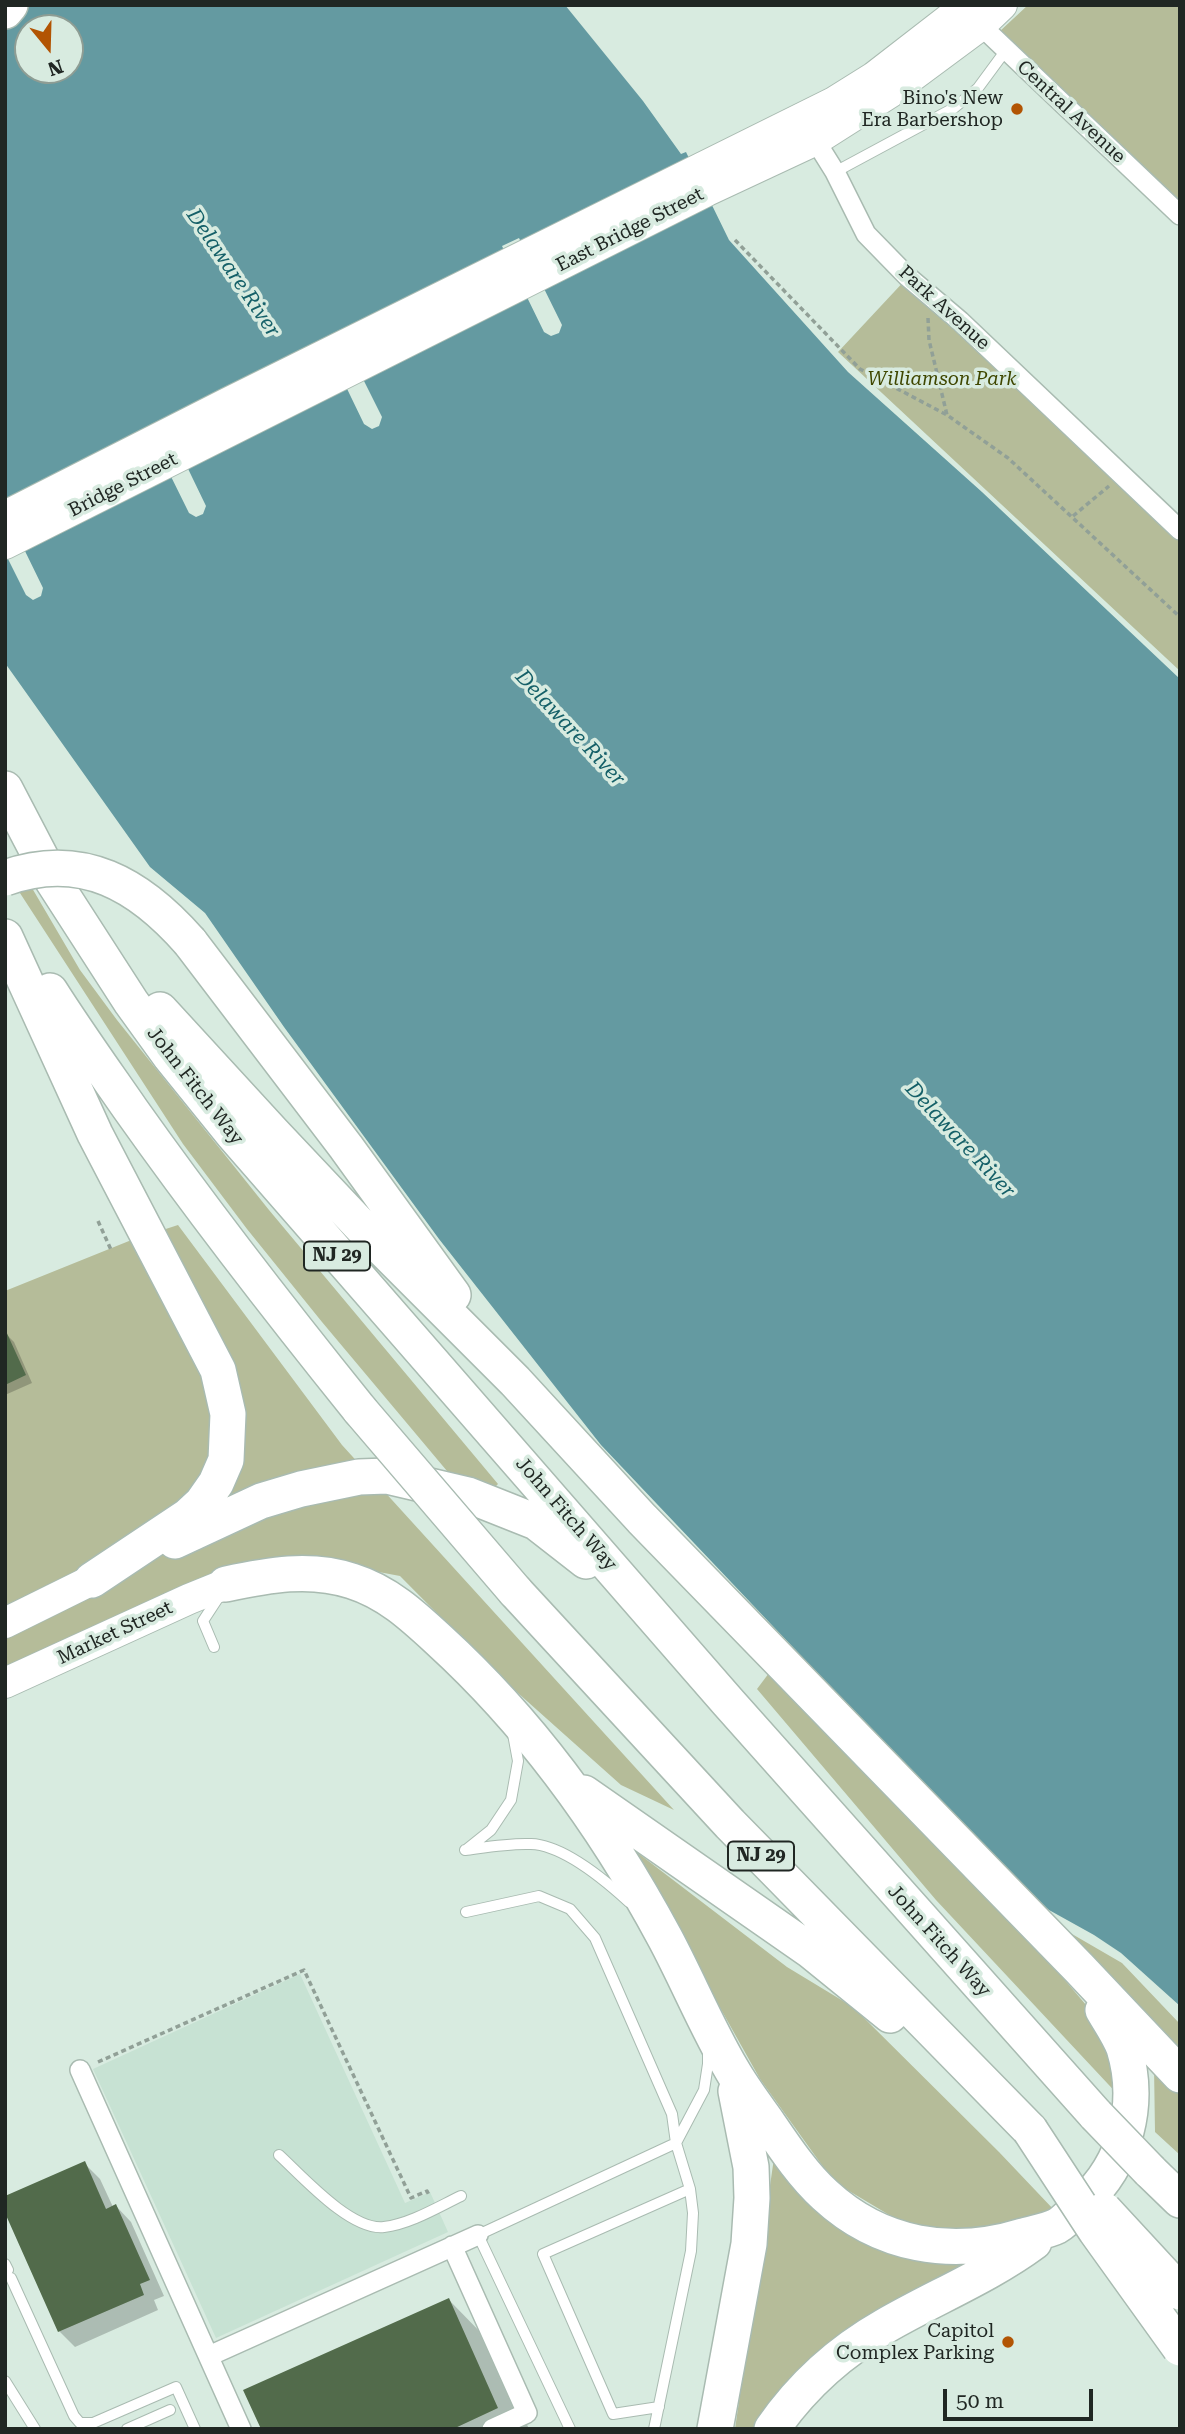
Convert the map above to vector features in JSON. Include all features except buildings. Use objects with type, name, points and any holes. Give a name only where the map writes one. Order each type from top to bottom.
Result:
[{"type":"highway","points":[[5,12],[10,5]]},
{"type":"highway","name":"John Fitch Way","points":[[5,789],[53,880],[131,1002],[233,1135],[978,1984],[1096,2115],[1180,2200]]},
{"type":"highway","points":[[5,878],[44,868],[89,871],[134,891],[174,923],[338,1136],[515,1381]]},
{"type":"highway","points":[[53,880],[161,1010],[273,1133],[374,1240],[515,1381],[642,1519],[1180,2075]]},
{"type":"highway","name":"NJ 29","points":[[5,919],[70,1023],[190,1194],[360,1410],[515,1591],[730,1824],[1022,2122],[1180,2292]]},
{"type":"highway","points":[[5,937],[95,1134],[218,1370],[228,1415],[226,1460],[216,1483],[202,1503],[188,1516],[92,1580]]},
{"type":"highway","points":[[92,1580],[261,1501],[329,1481],[387,1476],[468,1495],[536,1522],[649,1609]]},
{"type":"highway","points":[[226,1584],[265,1575],[304,1572],[328,1575],[366,1586],[407,1610],[473,1671],[564,1779],[610,1844],[663,1934],[732,2070],[784,2148],[821,2192],[843,2211],[878,2232],[920,2244],[955,2247],[989,2245],[1057,2226]]},
{"type":"highway","points":[[564,1779],[811,1951],[1022,2122],[1180,2348]]},
{"type":"highway","points":[[772,2429],[786,2409],[817,2376],[854,2346],[884,2326],[1007,2262],[1057,2226],[1102,2186],[1119,2155],[1132,2112],[1128,2068],[1123,2045],[1079,1968]]},
{"type":"highway","points":[[715,2429],[749,2244],[752,2198],[745,2127],[732,2070]]},
{"type":"main road","name":"East Bridge Street","points":[[233,414],[702,181],[891,92],[970,13],[1002,5]]},
{"type":"main road","name":"Bridge Street","points":[[5,516],[233,414]]},
{"type":"main road","name":"Bridge Street","points":[[5,544],[233,414]]},
{"type":"main road","points":[[5,1623],[92,1580]]},
{"type":"main road","name":"Market Street","points":[[5,1683],[226,1584]]},
{"type":"street","name":"Central Avenue","points":[[970,13],[1180,215]]},
{"type":"street","name":"Park Avenue","points":[[809,130],[835,172],[866,234],[908,277],[960,321],[1180,530]]},
{"type":"street","points":[[80,2070],[241,2429]]},
{"type":"street","points":[[209,2356],[478,2235]]},
{"type":"street","points":[[452,2246],[527,2413],[492,2429]]},
{"type":"lane","points":[[835,172],[954,108],[978,88],[1006,50]]},
{"type":"lane","points":[[214,1647],[203,1621],[226,1584]]},
{"type":"lane","points":[[508,1710],[518,1761],[511,1800],[491,1830],[465,1850],[533,1844],[554,1849],[570,1857],[622,1896],[663,1934]]},
{"type":"lane","points":[[466,1912],[540,1896],[570,1909],[595,1938],[672,2114],[676,2143],[690,2189],[693,2213],[691,2251],[654,2429]]},
{"type":"lane","points":[[570,2429],[478,2235],[676,2143],[704,2090],[708,2064],[706,2018]]},
{"type":"lane","points":[[279,2155],[348,2217],[365,2225],[384,2227],[461,2196]]},
{"type":"lane","points":[[659,2407],[613,2414],[543,2254],[690,2189]]},
{"type":"lane","points":[[8,2271],[74,2416],[80,2423],[93,2423],[177,2387],[195,2429]]},
{"type":"lane","points":[[5,2381],[35,2429]]},
{"type":"lane","points":[[127,2429],[170,2410]]},
{"type":"path","points":[[735,240],[860,369],[947,415],[1008,458],[1180,617]]},
{"type":"path","points":[[927,293],[929,340],[947,415]]},
{"type":"path","points":[[1073,516],[1091,502]]},
{"type":"path","points":[[98,1221],[112,1252]]},
{"type":"path","points":[[80,2070],[304,1970],[411,2198],[427,2191],[435,2208]]},
{"type":"shaded area","points":[[300,1974],[405,2203],[430,2192],[448,2232],[216,2338],[93,2069]]},
{"type":"green space","points":[[1028,5],[1180,5],[1180,214],[999,32]]},
{"type":"green space","name":"Williamson Park","points":[[908,277],[1180,534],[1180,671],[838,352]]},
{"type":"green space","points":[[32,888],[80,970],[117,1020],[269,1210],[498,1484],[495,1487],[447,1471],[247,1229],[183,1144],[18,890]]},
{"type":"green space","points":[[178,1225],[342,1445],[674,1810],[621,1785],[500,1677],[400,1576],[331,1563],[5,1672],[5,1291],[129,1241]]},
{"type":"green space","points":[[769,1673],[1030,1939],[1109,2032],[1122,2099],[936,1900],[757,1689]]},
{"type":"green space","points":[[630,1847],[787,1967],[853,2007],[1055,2211],[994,2237],[916,2231],[834,2182],[760,2079]]},
{"type":"green space","points":[[1053,1923],[1122,1963],[1180,2024],[1180,2057]]},
{"type":"green space","points":[[1154,2066],[1180,2093],[1180,2155],[1155,2132]]},
{"type":"green space","points":[[774,2158],[843,2230],[986,2261],[762,2429],[735,2429]]},
{"type":"water","name":"Delaware River","points":[[5,5],[565,5],[643,101],[681,154],[686,152],[729,240],[848,372],[982,492],[1180,679],[1180,2006],[1121,1953],[1049,1910],[1005,1877],[805,1660],[601,1445],[439,1239],[284,1027],[205,913],[150,867],[5,663],[5,553],[26,595],[33,600],[41,596],[43,588],[5,510]],"holes":[[[519,238],[562,325],[559,333],[551,336],[544,332],[502,246]],[[339,331],[382,417],[379,426],[372,429],[364,424],[323,339]],[[164,419],[206,506],[203,514],[196,517],[189,513],[147,428]]]},
{"type":"place","name":"Bino's New Era Barbershop","points":[[1017,109]]},
{"type":"place","name":"Capitol Complex Parking","points":[[1008,2342]]}]
